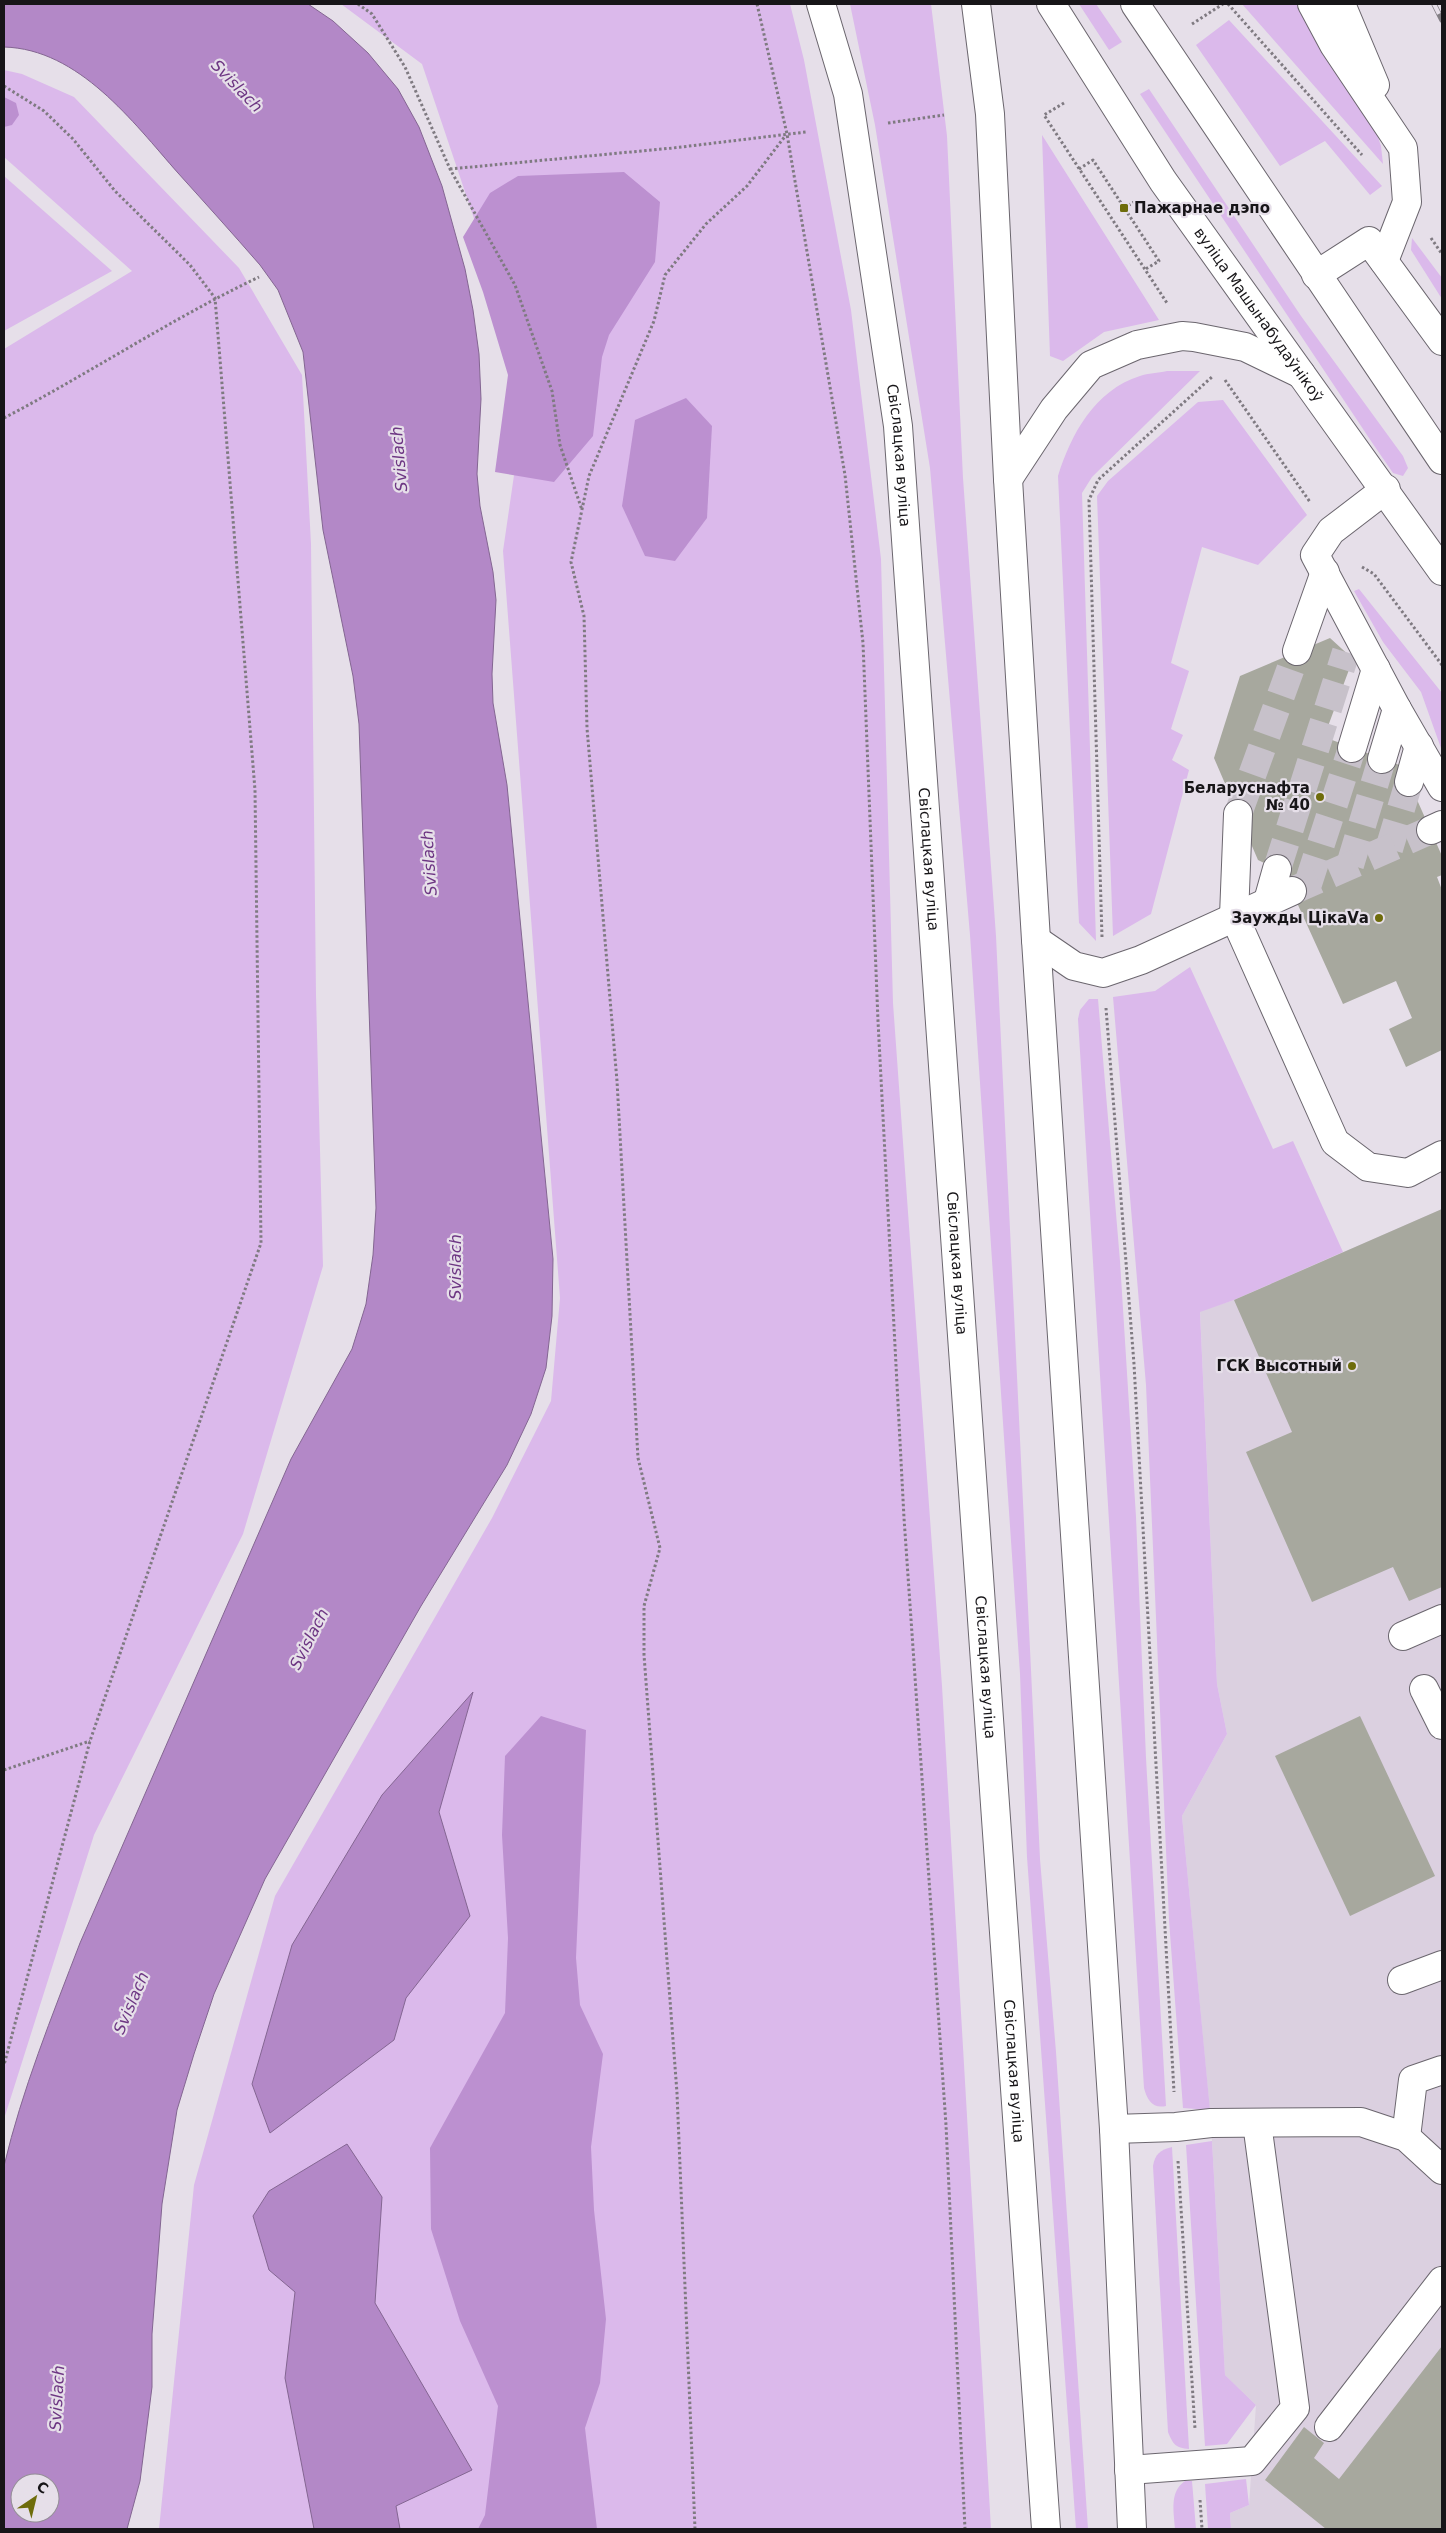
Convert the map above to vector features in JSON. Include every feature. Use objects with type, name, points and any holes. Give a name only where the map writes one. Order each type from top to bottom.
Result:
[{"type":"main road","name":"Свіслацкая вуліца","points":[[821,4],[848,94],[898,426],[1046,2529]]},
{"type":"main road","points":[[976,4],[990,114],[1008,479],[1036,940],[1114,2128],[1132,2529]]},
{"type":"main road","name":"вуліца Машынабудаўнікоў","points":[[1051,4],[1163,181],[1386,489],[1442,571]]},
{"type":"main road","points":[[1135,4],[1442,460]]},
{"type":"main road","points":[[1312,4],[1334,45],[1403,148]]},
{"type":"main road","points":[[1341,4],[1403,148],[1407,202],[1384,261]]},
{"type":"main road","points":[[1316,275],[1369,241],[1442,341]]},
{"type":"main road","points":[[1008,479],[1054,409],[1091,365],[1137,345],[1182,336],[1244,347],[1304,376]]},
{"type":"main road","points":[[1386,489],[1331,531],[1315,555],[1397,709],[1442,787]]},
{"type":"main road","points":[[1297,651],[1325,572]]},
{"type":"main road","points":[[1346,652],[1354,627]]},
{"type":"main road","points":[[1352,748],[1376,669]]},
{"type":"main road","points":[[1382,759],[1397,709]]},
{"type":"main road","points":[[1409,782],[1419,746]]},
{"type":"main road","points":[[1238,814],[1234,916],[1335,1142],[1368,1168],[1408,1173],[1442,1155]]},
{"type":"main road","points":[[1036,940],[1074,966],[1103,973],[1141,960],[1280,896],[1277,869]]},
{"type":"main road","points":[[1403,1636],[1442,1619]]},
{"type":"main road","points":[[1424,1689],[1442,1725]]},
{"type":"main road","points":[[1402,1980],[1442,1965]]},
{"type":"main road","points":[[1406,2137],[1413,2080],[1442,2070]]},
{"type":"main road","points":[[1114,2128],[1176,2127],[1211,2123],[1361,2122],[1406,2137],[1442,2170]]},
{"type":"main road","points":[[1130,2470],[1252,2461],[1295,2408],[1257,2123]]},
{"type":"main road","points":[[1329,2427],[1442,2281]]},
{"type":"path","points":[[358,4],[372,14],[405,67],[450,169],[515,285],[552,391],[560,445],[582,510]]},
{"type":"path","points":[[756,4],[787,134],[845,475],[863,643],[878,1021],[904,1518],[946,2125],[965,2529]]},
{"type":"path","points":[[1185,29],[1223,4]]},
{"type":"path","points":[[1228,4],[1367,160]]},
{"type":"path","points":[[4,86],[44,111],[73,139],[115,191],[190,265],[215,298],[255,790],[261,1243],[90,1741],[4,2065]]},
{"type":"path","points":[[1064,103],[1044,115],[1144,270],[1171,308]]},
{"type":"path","points":[[883,124],[944,115]]},
{"type":"path","points":[[450,169],[673,148],[806,132]]},
{"type":"path","points":[[695,2529],[677,2092],[644,1655],[644,1606],[660,1548],[638,1458],[617,1081],[587,728],[584,616],[571,562],[589,476],[654,321],[664,275],[706,224],[747,186],[787,134]]},
{"type":"path","points":[[1079,169],[1093,160],[1158,261],[1144,270]]},
{"type":"path","points":[[1407,202],[1442,254]]},
{"type":"path","points":[[4,418],[71,383],[215,298],[258,277]]},
{"type":"path","points":[[1202,2529],[1176,2127],[1134,1364],[1103,973],[1089,500],[1098,480],[1219,371]]},
{"type":"path","points":[[4,1770],[90,1741]]},
{"type":"shaded area","points":[[341,4],[790,4],[804,60],[851,310],[881,559],[893,1003],[942,1686],[991,2529],[159,2529],[194,2185],[275,1896],[492,1518],[551,1401],[560,1298],[503,551],[528,379],[422,64]]},
{"type":"shaded area","points":[[850,4],[931,4],[947,136],[963,478],[996,936],[1040,1859],[1056,2052],[1088,2529],[1076,2529],[1027,1857],[1020,1674],[970,935],[930,468],[875,125]]},
{"type":"shaded area","points":[[1079,4],[1096,4],[1122,42],[1109,50]]},
{"type":"shaded area","points":[[1242,4],[1299,4],[1373,123],[1381,146],[1383,164]]},
{"type":"shaded area","points":[[1229,20],[1382,186],[1370,195],[1325,141],[1280,166],[1196,45]]},
{"type":"shaded area","points":[[4,70],[22,74],[74,97],[239,268],[302,375],[311,544],[316,995],[323,1266],[243,1534],[94,1835],[4,2119],[4,349],[132,271],[4,157]]},
{"type":"shaded area","points":[[1149,89],[1301,316],[1403,456],[1408,468],[1403,476],[1393,473],[1373,444],[1140,94]]},
{"type":"shaded area","points":[[4,97],[16,103],[19,115],[12,125],[4,127]]},
{"type":"shaded area","points":[[1042,135],[1159,320],[1104,332],[1063,361],[1050,356]]},
{"type":"shaded area","points":[[624,172],[660,202],[655,262],[609,335],[602,357],[593,436],[554,482],[495,472],[508,375],[483,292],[463,237],[490,193],[518,176]]},
{"type":"shaded area","points":[[4,176],[112,271],[4,331]]},
{"type":"shaded area","points":[[1412,238],[1442,278],[1442,299],[1411,250]]},
{"type":"shaded area","points":[[1167,371],[1200,371],[1092,477],[1082,493],[1096,941],[1079,923],[1058,476],[1063,460],[1078,430],[1098,403],[1124,383],[1143,375]]},
{"type":"shaded area","points":[[686,398],[712,426],[707,518],[675,561],[645,556],[622,506],[635,420]]},
{"type":"shaded area","points":[[1223,400],[1307,515],[1258,565],[1202,547],[1171,663],[1189,671],[1171,729],[1183,735],[1172,760],[1189,770],[1151,914],[1113,936],[1097,496],[1108,481],[1198,402]]},
{"type":"shaded area","points":[[1359,589],[1442,693],[1442,751],[1421,692],[1383,642],[1354,591]]},
{"type":"shaded area","points":[[1190,967],[1273,1149],[1293,1141],[1343,1252],[1234,1300],[1200,1312],[1217,1684],[1227,1734],[1182,1816],[1210,2110],[1183,2108],[1169,1920],[1146,1385],[1113,997],[1155,991]]},
{"type":"shaded area","points":[[1089,999],[1098,999],[1120,1261],[1136,1517],[1146,1758],[1166,2106],[1161,2107],[1151,2103],[1144,2088],[1078,1019],[1080,1010]]},
{"type":"shaded area","points":[[1442,1209],[1442,2529],[1231,2529],[1230,2513],[1249,2505],[1256,2405],[1225,2375],[1211,2123],[1182,1816],[1227,1734],[1217,1684],[1200,1311],[1234,1300]]},
{"type":"shaded area","points":[[541,1716],[586,1730],[576,1958],[580,2005],[603,2054],[591,2147],[594,2210],[606,2319],[600,2383],[585,2428],[597,2529],[478,2529],[485,2515],[498,2406],[460,2321],[431,2229],[430,2148],[505,2013],[508,1938],[502,1835],[505,1756]]},
{"type":"shaded area","points":[[1212,2141],[1225,2375],[1256,2405],[1227,2444],[1205,2446],[1186,2145]]},
{"type":"shaded area","points":[[1172,2147],[1189,2449],[1175,2445],[1168,2432],[1153,2166],[1155,2158],[1159,2153]]},
{"type":"shaded area","points":[[1246,2479],[1249,2505],[1230,2513],[1231,2529],[1208,2529],[1205,2484]]},
{"type":"shaded area","points":[[1185,2481],[1192,2481],[1196,2529],[1175,2529],[1175,2497],[1180,2486]]},
{"type":"water","name":"Svislach","points":[[4,4],[308,4],[333,21],[368,53],[398,89],[419,127],[442,186],[465,269],[479,354],[481,399],[477,474],[480,506],[493,572],[496,600],[492,674],[493,703],[507,785],[553,1259],[552,1316],[546,1368],[531,1414],[507,1465],[421,1606],[265,1879],[214,1994],[177,2110],[162,2204],[152,2334],[152,2387],[140,2481],[127,2529],[4,2529],[4,2166],[29,2081],[80,1943],[291,1459],[352,1349],[366,1304],[373,1255],[376,1208],[359,724],[353,676],[323,530],[303,352],[278,290],[260,265],[123,111],[80,74],[56,60],[31,51],[4,47]]},
{"type":"water","points":[[473,1692],[439,1812],[470,1916],[406,1998],[394,2040],[270,2133],[252,2084],[292,1945],[382,1795]]},
{"type":"water","points":[[347,2144],[382,2197],[375,2303],[472,2470],[396,2506],[400,2529],[314,2529],[285,2378],[295,2292],[269,2270],[253,2216],[269,2191]]},
{"type":"building","points":[[1330,638],[1353,659],[1324,737],[1402,766],[1442,856],[1442,875],[1437,877],[1442,890],[1442,1050],[1406,1067],[1389,1029],[1412,1018],[1396,981],[1343,1004],[1283,872],[1258,860],[1214,758],[1240,676]]},
{"type":"building","name":"ГСК Высотный","points":[[1442,1209],[1442,1587],[1409,1601],[1393,1567],[1312,1602],[1246,1452],[1292,1432],[1234,1300]]},
{"type":"building","points":[[1360,1716],[1435,1876],[1350,1916],[1275,1756]]},
{"type":"building","points":[[1442,2346],[1442,2529],[1326,2529],[1265,2480],[1304,2427],[1324,2443],[1314,2458],[1339,2479]]},
{"type":"tunnel","points":[[1238,814],[1297,651]]},
{"type":"tunnel","points":[[1277,869],[1346,652]]},
{"type":"tunnel","points":[[1308,884],[1352,748]]},
{"type":"tunnel","points":[[1350,865],[1382,759]]},
{"type":"tunnel","points":[[1389,849],[1409,782]]},
{"type":"tunnel","points":[[1292,891],[1431,830]]},
{"type":"railway","points":[[1434,4],[1442,20]]},
{"type":"place","name":"Пажарнае дэпо","points":[[1124,208]]},
{"type":"place","name":"Беларуснафта № 40","points":[[1320,797]]},
{"type":"place","name":"Заужды ЦікаVа","points":[[1379,918]]},
{"type":"place","name":"ГСК Высотный","points":[[1352,1366]]}]
